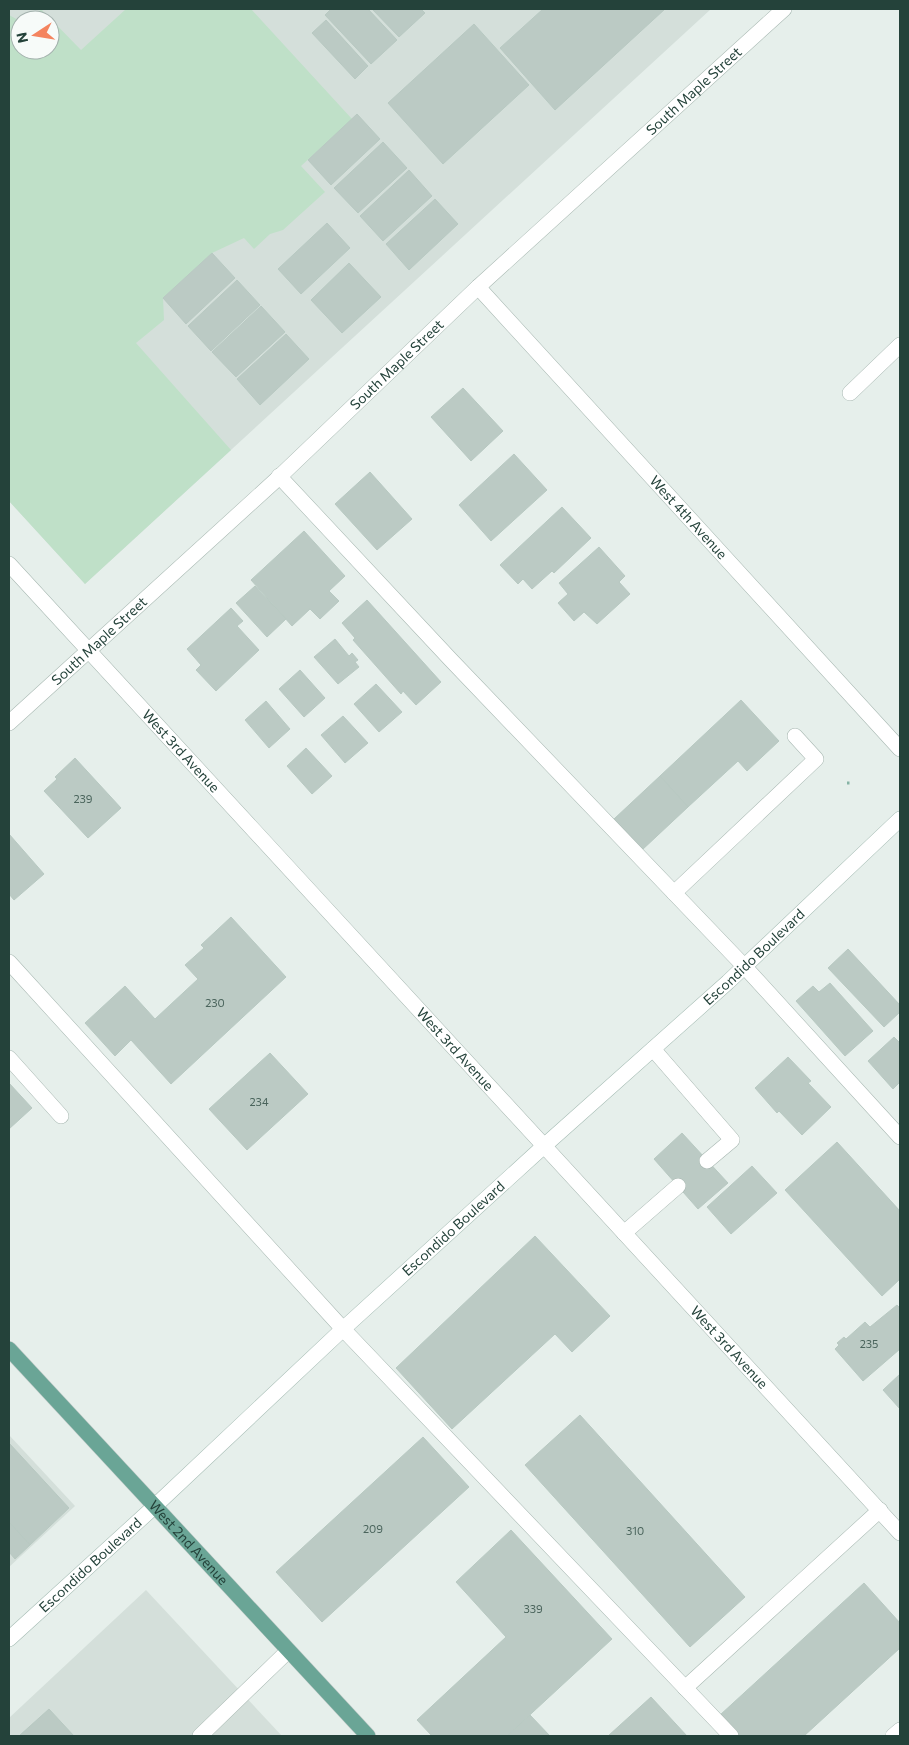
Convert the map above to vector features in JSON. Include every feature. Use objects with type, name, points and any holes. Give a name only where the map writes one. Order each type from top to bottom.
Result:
[{"type":"main road","name":"West 2nd Avenue","points":[[9,1349],[368,1736]]},
{"type":"street","name":"South Maple Street","points":[[9,723],[279,476],[478,287],[784,9]]},
{"type":"street","name":"West 4th Avenue","points":[[478,287],[900,749]]},
{"type":"street","points":[[850,393],[900,345]]},
{"type":"street","points":[[279,476],[451,660],[744,966],[900,1136]]},
{"type":"street","name":"West 3rd Avenue","points":[[9,564],[900,1533]]},
{"type":"street","points":[[674,892],[816,759],[795,736]]},
{"type":"street","name":"Escondido Boulevard","points":[[9,1639],[155,1506],[343,1329],[744,966],[900,819]]},
{"type":"street","points":[[9,962],[343,1329],[731,1736]]},
{"type":"street","points":[[653,1049],[732,1140],[708,1161]]},
{"type":"street","points":[[9,1058],[61,1116]]},
{"type":"street","points":[[624,1233],[678,1186]]},
{"type":"street","points":[[685,1688],[880,1510]]},
{"type":"street","points":[[200,1736],[288,1650]]},
{"type":"street","points":[[893,1736],[900,1730]]},
{"type":"path","points":[[847,783],[853,783]]},
{"type":"shaded area","points":[[9,9],[711,9],[85,584],[9,501]]},
{"type":"shaded area","points":[[9,1435],[75,1506],[9,1567]]},
{"type":"shaded area","points":[[146,1590],[282,1736],[9,1736],[9,1718]]},
{"type":"green space","points":[[126,9],[251,9],[352,119],[301,166],[325,192],[283,230],[270,234],[254,249],[244,238],[212,253],[163,298],[164,320],[136,343],[231,450],[85,584],[9,501],[9,15],[10,60],[60,60],[60,28],[81,50]]},
{"type":"building","points":[[331,9],[368,9],[397,40],[371,64],[325,15]]},
{"type":"building","points":[[372,9],[421,9],[425,13],[399,37]]},
{"type":"building","points":[[543,9],[665,9],[555,110],[500,48]]},
{"type":"building","points":[[326,20],[368,66],[355,79],[312,33]]},
{"type":"building","points":[[474,24],[529,85],[443,164],[388,103]]},
{"type":"building","points":[[357,114],[380,139],[331,185],[308,160]]},
{"type":"building","points":[[383,142],[407,168],[358,213],[334,188]]},
{"type":"building","points":[[409,170],[432,196],[383,241],[360,216]]},
{"type":"building","points":[[435,199],[458,224],[409,270],[386,244]]},
{"type":"building","points":[[327,223],[350,248],[301,294],[278,269]]},
{"type":"building","points":[[212,253],[235,278],[186,324],[163,298]]},
{"type":"building","points":[[349,263],[381,297],[342,333],[311,300]]},
{"type":"building","points":[[237,280],[260,305],[211,351],[188,326]]},
{"type":"building","points":[[261,306],[285,332],[236,377],[212,352]]},
{"type":"building","points":[[286,334],[309,359],[260,405],[237,379]]},
{"type":"building","points":[[463,388],[503,431],[471,461],[431,417]]},
{"type":"building","points":[[514,454],[547,490],[491,541],[459,505]]},
{"type":"building","points":[[370,472],[412,519],[377,550],[335,504]]},
{"type":"building","points":[[562,507],[591,538],[554,573],[552,571],[532,589],[523,579],[518,584],[500,565]]},
{"type":"building","points":[[304,531],[345,576],[329,591],[339,601],[320,619],[310,609],[292,626],[251,580]]},
{"type":"building","points":[[599,547],[625,576],[619,582],[630,594],[597,624],[584,612],[574,621],[558,603],[568,594],[559,583]]},
{"type":"building","points":[[255,586],[286,619],[267,637],[236,603]]},
{"type":"building","points":[[367,600],[441,682],[416,705],[403,691],[401,694],[353,640],[355,638],[342,623]]},
{"type":"building","points":[[231,608],[243,621],[237,626],[259,650],[216,691],[196,670],[201,665],[187,649]]},
{"type":"building","points":[[335,639],[349,656],[352,653],[358,660],[355,662],[359,667],[338,684],[314,657]]},
{"type":"building","points":[[300,670],[325,698],[304,717],[279,689]]},
{"type":"building","points":[[376,684],[402,712],[379,732],[354,704]]},
{"type":"building","points":[[741,700],[779,741],[747,771],[738,761],[688,807],[660,776]]},
{"type":"building","points":[[266,701],[290,729],[269,748],[245,720]]},
{"type":"building","points":[[343,716],[368,743],[345,763],[321,735]]},
{"type":"building","points":[[306,748],[332,776],[312,794],[287,766]]},
{"type":"building","points":[[75,758],[121,808],[88,838],[44,791],[57,779],[55,777]]},
{"type":"building","points":[[660,776],[688,807],[642,850],[614,819]]},
{"type":"building","points":[[9,834],[44,874],[14,900],[9,894]]},
{"type":"building","points":[[231,917],[286,977],[171,1084],[131,1040],[115,1056],[85,1023],[125,986],[155,1019],[198,979],[185,965],[204,948],[201,945]]},
{"type":"building","points":[[848,949],[900,1005],[900,1012],[884,1027],[828,968]]},
{"type":"building","points":[[830,983],[873,1031],[845,1056],[796,1001],[813,986],[819,992]]},
{"type":"building","points":[[894,1037],[900,1043],[900,1082],[893,1089],[868,1061]]},
{"type":"building","points":[[270,1053],[308,1094],[247,1150],[209,1109]]},
{"type":"building","points":[[788,1057],[811,1081],[808,1083],[831,1107],[802,1135],[779,1111],[777,1113],[755,1088]]},
{"type":"building","points":[[9,1083],[32,1108],[9,1129]]},
{"type":"building","points":[[682,1133],[728,1183],[698,1209],[654,1159]]},
{"type":"building","points":[[837,1142],[900,1211],[900,1279],[882,1296],[785,1190]]},
{"type":"building","points":[[752,1166],[777,1193],[731,1234],[707,1207]]},
{"type":"building","points":[[535,1236],[610,1316],[572,1352],[555,1334],[452,1429],[396,1368]]},
{"type":"building","points":[[897,1305],[900,1308],[900,1349],[863,1381],[835,1349],[839,1345],[837,1343],[844,1337],[846,1339],[865,1322],[870,1327]]},
{"type":"building","points":[[900,1374],[900,1409],[883,1390]]},
{"type":"building","points":[[580,1415],[745,1597],[690,1647],[525,1465]]},
{"type":"building","points":[[423,1437],[469,1487],[322,1622],[276,1572]]},
{"type":"building","points":[[9,1443],[69,1508],[30,1545],[9,1522]]},
{"type":"building","points":[[9,1522],[30,1545],[15,1559],[9,1552]]},
{"type":"building","points":[[511,1530],[612,1639],[507,1736],[432,1736],[417,1720],[506,1637],[456,1582]]},
{"type":"building","points":[[864,1583],[900,1623],[900,1648],[804,1736],[739,1736],[720,1715]]},
{"type":"building","points":[[651,1697],[687,1736],[608,1736]]},
{"type":"building","points":[[49,1709],[74,1736],[19,1736]]},
{"type":"building","points":[[530,1715],[550,1736],[507,1736]]}]
